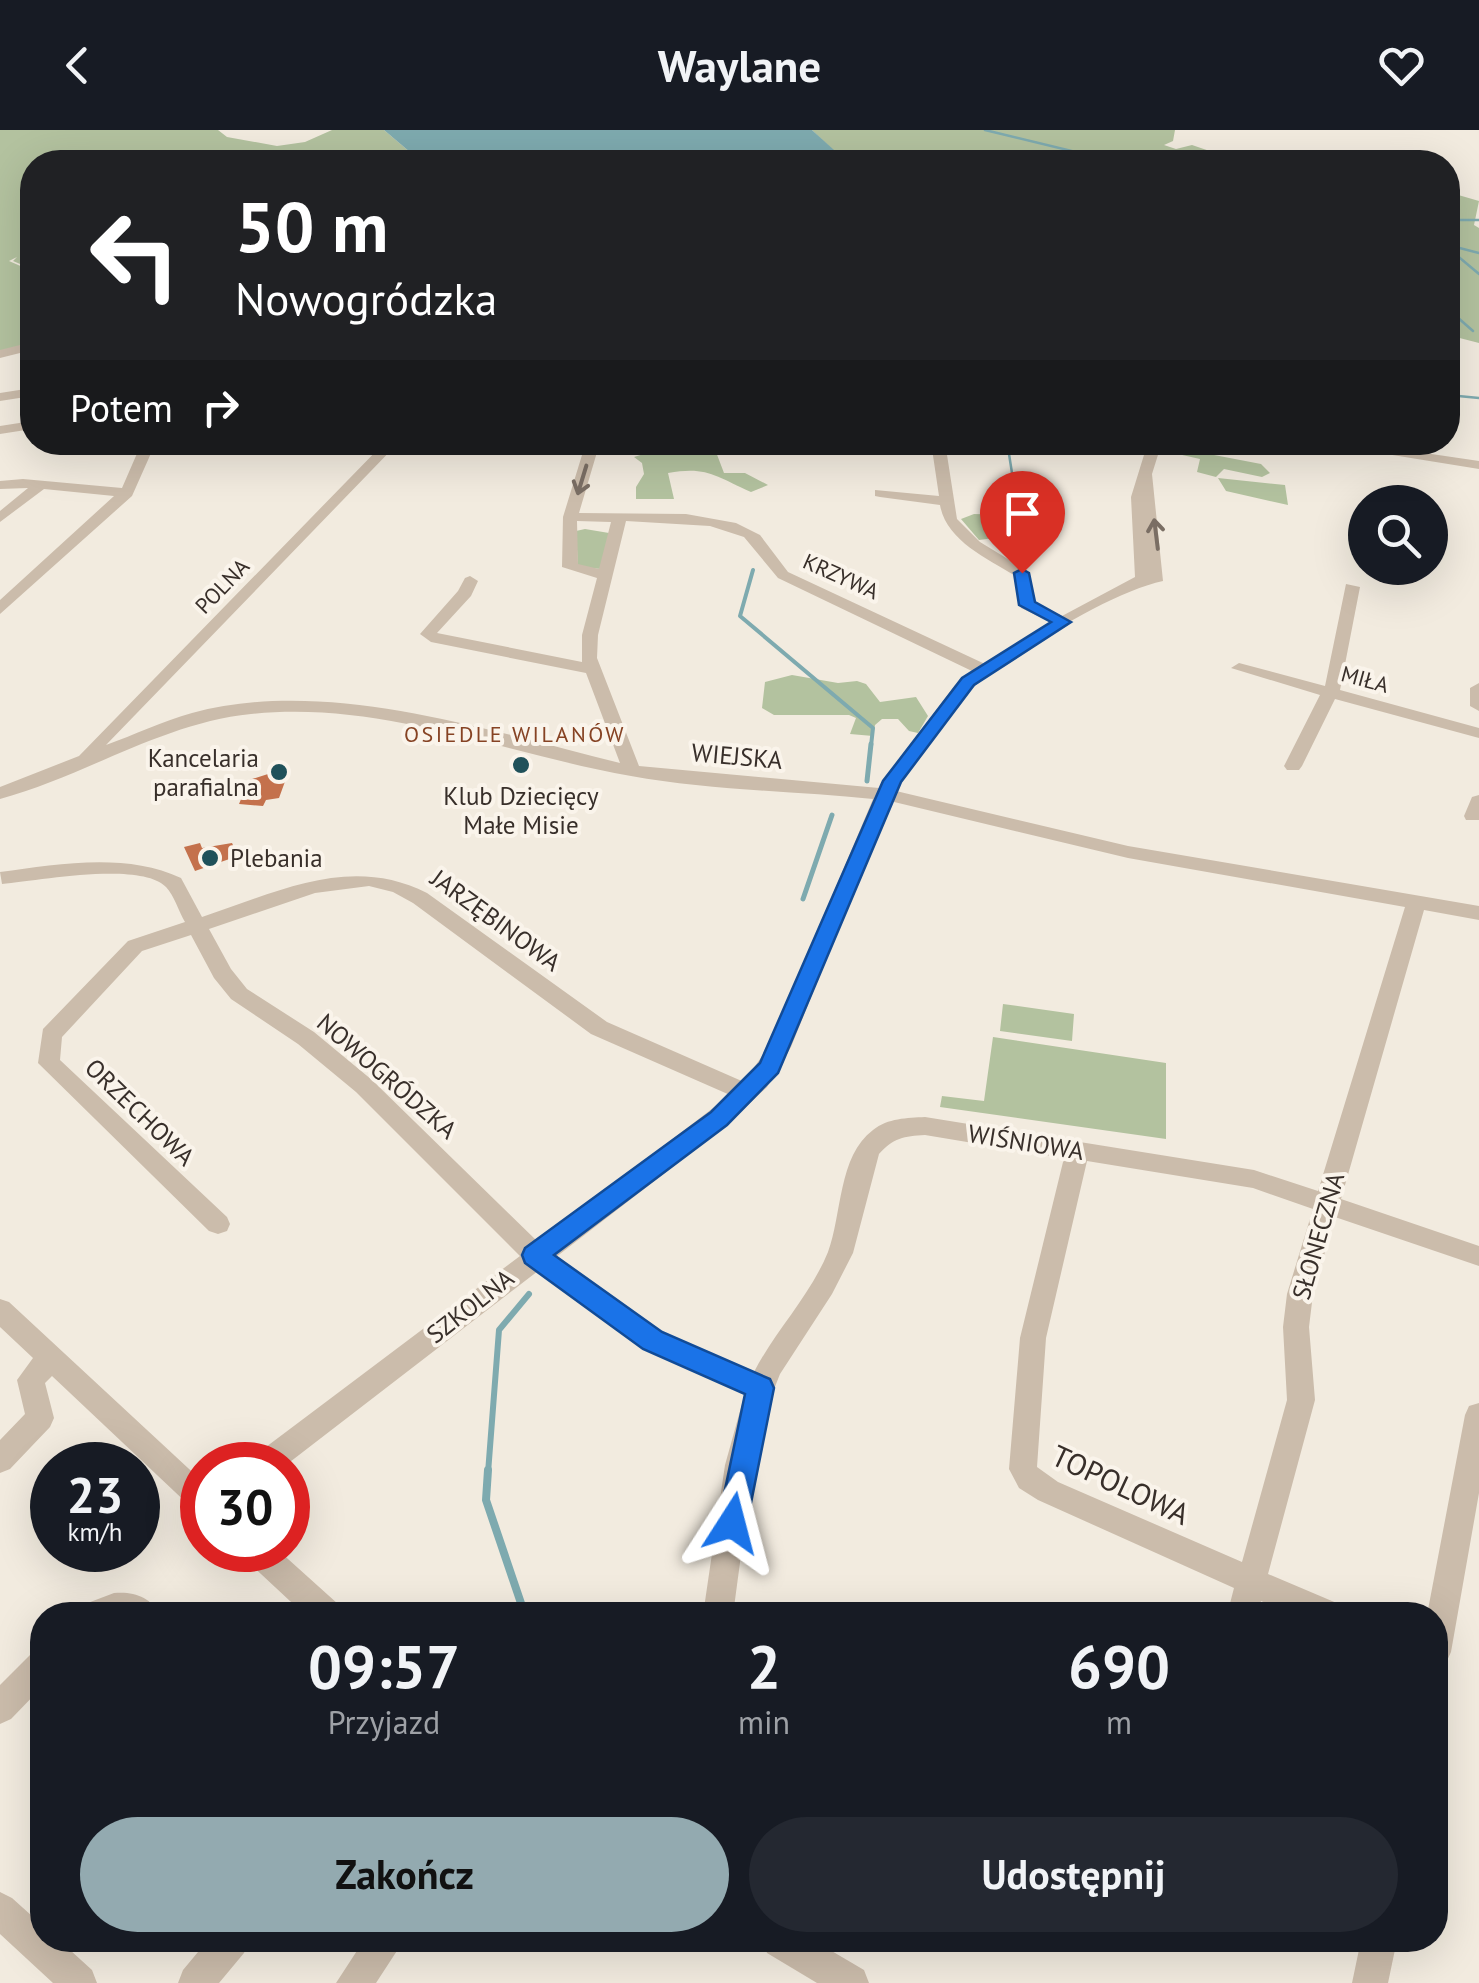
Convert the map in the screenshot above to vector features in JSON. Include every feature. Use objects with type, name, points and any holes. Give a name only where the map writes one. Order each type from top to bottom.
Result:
[{"type":"street","points":[[0,609],[126,493],[143,455]]},
{"type":"street","name":"POLNA","points":[[82,760],[379,455]]},
{"type":"street","points":[[589,455],[570,517],[570,567],[605,574]]},
{"type":"street","points":[[940,455],[946,508],[968,540],[1022,573],[1028,605],[1062,622]]},
{"type":"street","name":"SZKOLNA","points":[[294,1442],[748,1093],[780,1047],[884,794],[961,689],[984,670],[1062,622],[1142,579],[1158,578],[1146,475],[1151,455]]},
{"type":"street","points":[[1409,455],[1479,465]]},
{"type":"street","points":[[0,485],[40,484],[126,493]]},
{"type":"street","points":[[0,518],[40,484]]},
{"type":"street","points":[[880,493],[946,508]]},
{"type":"street","name":"KRZYWA","points":[[570,517],[694,521],[744,532],[757,540],[768,563],[783,575],[984,670]]},
{"type":"street","points":[[619,519],[590,635],[592,669],[632,771]]},
{"type":"street","points":[[470,581],[428,634],[431,638],[592,669]]},
{"type":"street","points":[[1293,766],[1330,693],[1341,657],[1352,587]]},
{"type":"street","name":"MIŁA","points":[[1238,668],[1479,733]]},
{"type":"street","points":[[1479,688],[1479,706]]},
{"type":"street","name":"WIEJSKA","points":[[0,793],[196,717],[253,708],[310,706],[422,721],[632,771],[884,794],[1128,852],[1479,913]]},
{"type":"street","name":"NOWOGRÓDZKA","points":[[1,873],[123,870],[154,872],[174,883],[238,994],[318,1047],[364,1086],[534,1255],[652,1340],[760,1388]]},
{"type":"street","name":"JARZĘBINOWA","points":[[195,924],[324,885],[355,880],[388,884],[420,898],[599,1028],[748,1093]]},
{"type":"street","name":"SŁONECZNA","points":[[1246,1602],[1301,1400],[1296,1312],[1417,900]]},
{"type":"street","name":"ORZECHOWA","points":[[195,924],[154,937],[128,951],[50,1035],[48,1054],[56,1070],[218,1224]]},
{"type":"street","name":"WIŚNIOWA","points":[[720,1602],[750,1422],[760,1388],[834,1268],[867,1150],[877,1135],[911,1124],[1222,1172],[1328,1202],[1479,1256]]},
{"type":"street","name":"TOPOLOWA","points":[[1078,1150],[1033,1338],[1023,1469],[1028,1479],[1048,1491],[1301,1602]]},
{"type":"street","points":[[0,1310],[180,1479]]},
{"type":"street","points":[[0,1460],[40,1418],[31,1380],[50,1358]]},
{"type":"street","points":[[1444,1602],[1479,1415]]},
{"type":"street","points":[[281,1572],[313,1602]]},
{"type":"street","points":[[0,1708],[30,1677]]},
{"type":"street","points":[[0,1910],[30,1938]]},
{"type":"street","points":[[45,1952],[79,1983]]},
{"type":"street","points":[[196,1983],[221,1952]]},
{"type":"street","points":[[354,1983],[377,1952]]},
{"type":"street","points":[[800,1952],[851,1983]]},
{"type":"street","points":[[1370,1983],[1377,1952]]},
{"type":"green space","points":[[0,130],[218,130],[227,137],[277,146],[305,142],[332,130],[384,130],[407,150],[20,150],[20,264],[13,261],[17,257],[9,261],[20,266],[20,346],[0,352]]},
{"type":"green space","points":[[812,130],[1175,130],[1173,141],[1164,145],[1176,149],[1192,145],[1207,150],[833,150]]},
{"type":"green space","points":[[1460,195],[1479,201],[1474,225],[1479,228],[1479,343],[1460,338]]},
{"type":"green space","points":[[717,455],[724,473],[745,473],[768,485],[751,492],[711,474],[681,471],[668,473],[674,499],[636,499],[636,487],[644,474],[642,463],[634,457]]},
{"type":"green space","points":[[1182,455],[1214,455],[1261,464],[1270,473],[1262,477],[1224,469],[1216,477],[1197,472],[1200,459]]},
{"type":"green space","points":[[1218,478],[1285,485],[1288,505],[1226,491]]},
{"type":"green space","points":[[974,514],[1011,515],[1018,535],[979,540],[961,519]]},
{"type":"green space","points":[[576,531],[609,533],[601,569],[578,567]]},
{"type":"green space","points":[[792,675],[838,683],[857,681],[866,684],[880,702],[916,697],[928,716],[918,733],[909,731],[898,719],[882,719],[875,725],[873,736],[850,734],[856,718],[849,715],[774,715],[762,708],[765,682]]},
{"type":"green space","points":[[1003,1004],[1074,1014],[1072,1041],[1000,1031]]},
{"type":"green space","points":[[993,1037],[1166,1063],[1166,1139],[940,1107],[942,1096],[984,1101]]},
{"type":"water","points":[[384,130],[812,130],[834,150],[407,150]]},
{"type":"building","points":[[270,769],[284,769],[282,776],[287,776],[279,798],[266,800],[263,806],[239,804],[249,780],[268,774]]},
{"type":"building","name":"Plebania","points":[[200,843],[202,848],[232,843],[238,856],[195,871],[184,847]]},
{"type":"waterway","points":[[985,130],[1068,150]]},
{"type":"waterway","points":[[1460,220],[1479,220]]},
{"type":"waterway","points":[[1460,248],[1479,253]]},
{"type":"waterway","points":[[1460,258],[1479,274]]},
{"type":"waterway","points":[[1460,320],[1473,331]]},
{"type":"waterway","points":[[1460,396],[1479,398]]},
{"type":"waterway","points":[[1009,455],[1015,492]]},
{"type":"waterway","points":[[1015,490],[1026,562]]},
{"type":"waterway","points":[[753,570],[740,616],[873,728],[871,746]]},
{"type":"waterway","points":[[867,781],[871,744]]},
{"type":"waterway","points":[[803,899],[832,815]]},
{"type":"waterway","points":[[488,1473],[499,1330],[529,1294]]},
{"type":"waterway","points":[[488,1470],[486,1500],[521,1602]]},
{"type":"place","name":"Klub Dziecięcy Małe Misie","points":[[521,765]]},
{"type":"place","name":"Kancelaria parafialna","points":[[279,772]]},
{"type":"place","name":"Plebania","points":[[210,858]]},
{"type":"district","name":"OSIEDLE WILANÓW","points":[[515,734]]},
{"type":"route","points":[[732,1523],[749,1426],[760,1388],[652,1340],[534,1255],[719,1119],[770,1068],[892,781],[975,675],[1062,622],[1028,605],[1022,573]]}]
